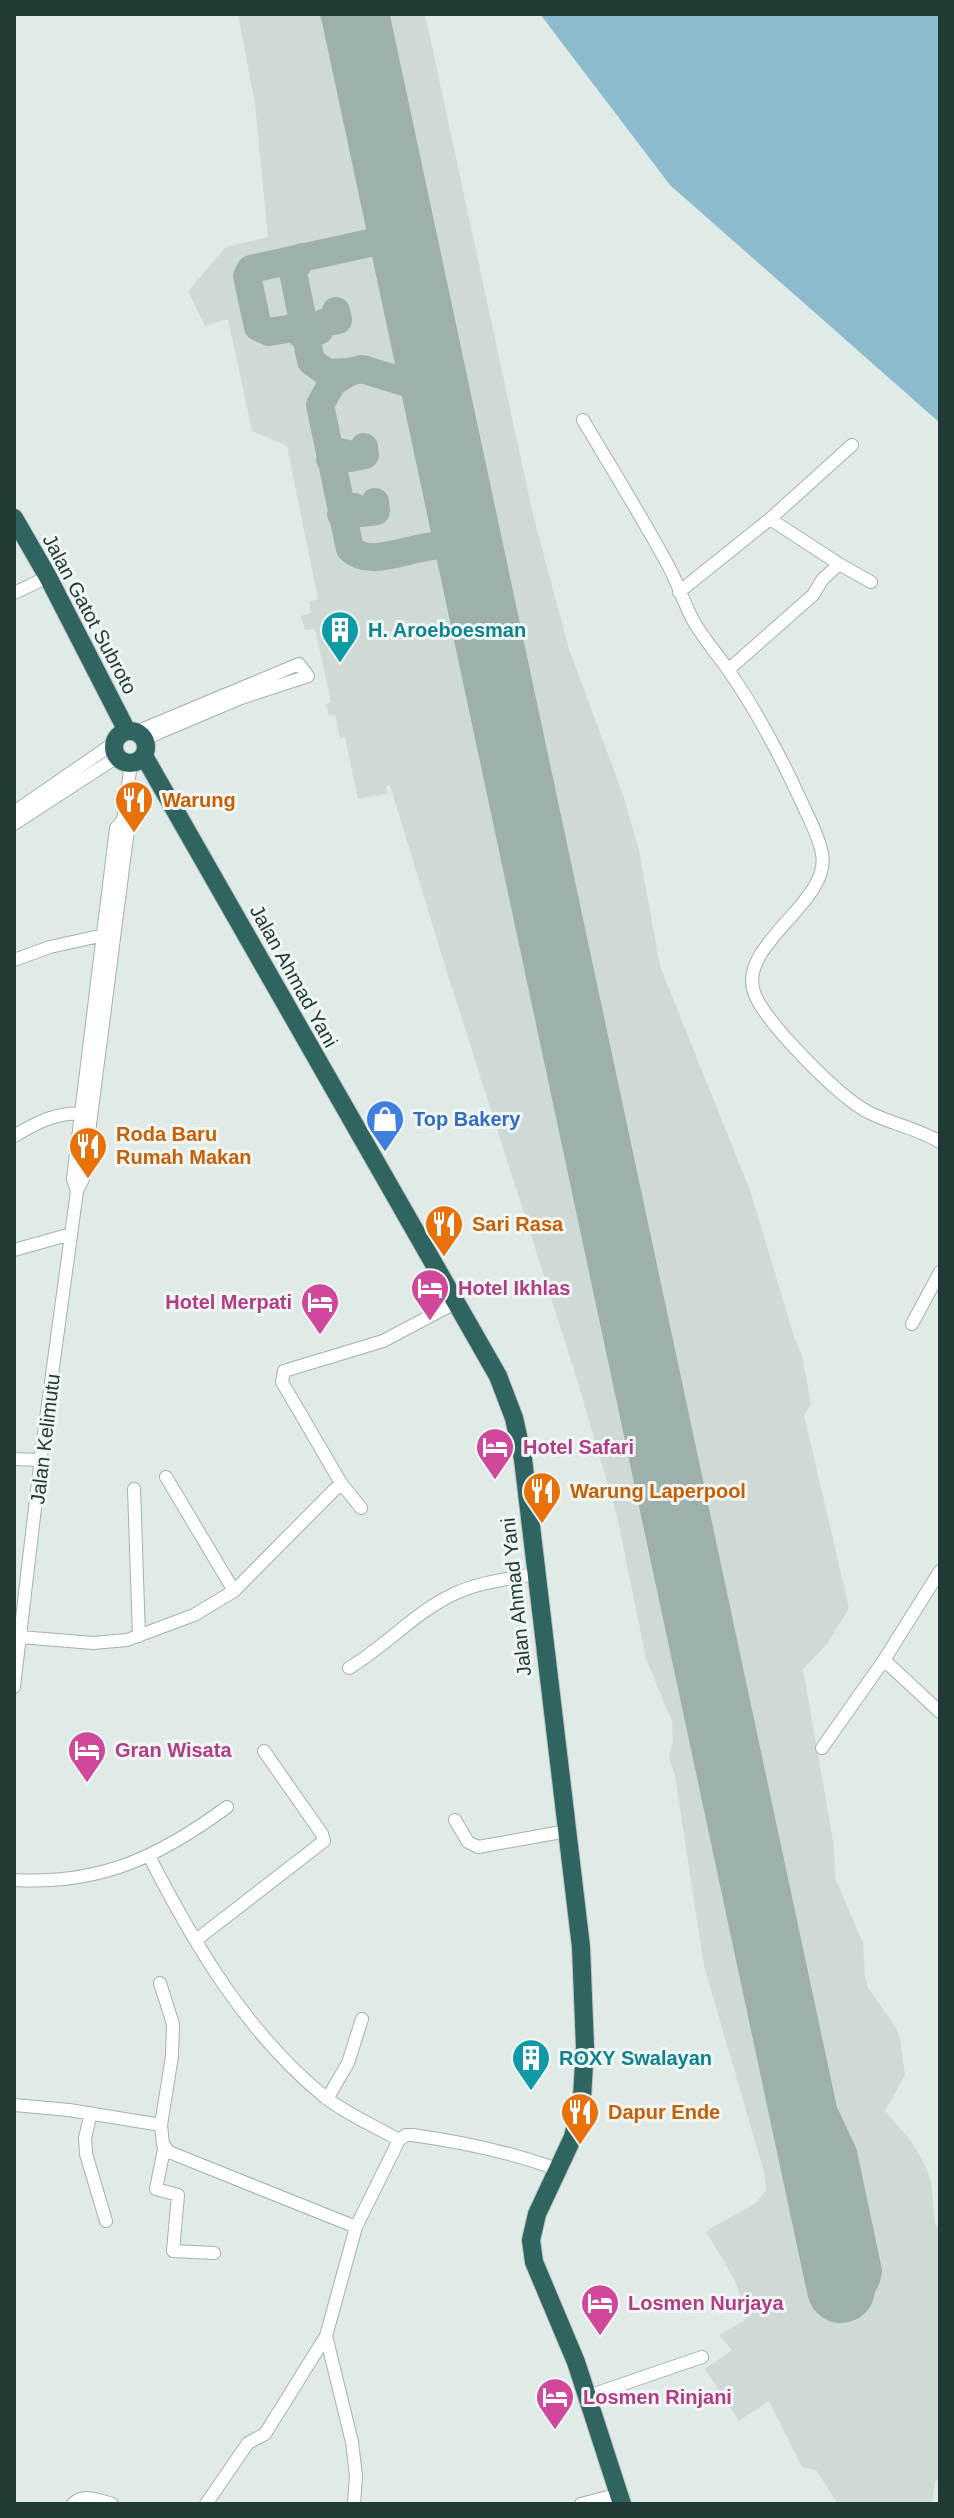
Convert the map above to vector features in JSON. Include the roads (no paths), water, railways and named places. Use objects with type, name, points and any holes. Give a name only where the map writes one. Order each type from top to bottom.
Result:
[{"type":"highway","name":"Jalan Gatot Subroto","points":[[14,518],[48,577],[130,746]]},
{"type":"highway","name":"Jalan Ahmad Yani","points":[[130,746],[498,1376],[514,1418],[523,1459],[581,1947],[585,2047],[578,2120],[559,2170],[537,2214],[531,2240],[532,2252],[588,2396],[620,2499]]},
{"type":"street","points":[[583,420],[670,570],[694,623],[766,729],[816,835],[823,863],[807,896],[757,958],[753,978],[755,995],[774,1023],[827,1079],[854,1102],[868,1112],[940,1142]]},
{"type":"street","points":[[679,592],[770,519],[852,445]]},
{"type":"street","points":[[770,519],[871,582]]},
{"type":"street","points":[[728,670],[813,595],[822,580],[839,564]]},
{"type":"street","points":[[14,593],[48,577]]},
{"type":"street","points":[[14,812],[194,712],[299,664],[308,676],[194,712]]},
{"type":"street","points":[[86,1114],[128,829],[123,820],[130,746]]},
{"type":"street","points":[[14,824],[130,746]]},
{"type":"street","points":[[86,1114],[116,828],[123,820]]},
{"type":"street","points":[[14,960],[50,947],[104,935]]},
{"type":"street","points":[[14,1136],[41,1120],[61,1114],[86,1114]]},
{"type":"street","name":"Jalan Kelimutu","points":[[14,1687],[77,1191],[73,1179],[86,1114]]},
{"type":"street","points":[[14,1250],[71,1234]]},
{"type":"street","points":[[912,1324],[940,1272]]},
{"type":"street","points":[[361,1508],[341,1483],[282,1382],[284,1371],[383,1341],[455,1303]]},
{"type":"street","points":[[14,1459],[41,1460]]},
{"type":"street","points":[[166,1477],[234,1591]]},
{"type":"street","points":[[20,1637],[93,1643],[139,1636],[194,1615],[234,1591],[341,1483]]},
{"type":"street","points":[[134,1489],[139,1636]]},
{"type":"street","points":[[822,1748],[884,1660],[940,1571]]},
{"type":"street","points":[[349,1668],[367,1658],[418,1616],[459,1591],[535,1574]]},
{"type":"street","points":[[884,1660],[940,1712]]},
{"type":"street","points":[[196,1940],[324,1841],[264,1751]]},
{"type":"street","points":[[14,1880],[77,1879],[149,1856],[227,1807]]},
{"type":"street","points":[[455,1820],[468,1842],[478,1847],[567,1831]]},
{"type":"street","points":[[149,1856],[217,1975],[287,2062],[327,2099],[399,2140]]},
{"type":"street","points":[[160,1983],[173,2024],[172,2056],[161,2125],[164,2149],[156,2189],[178,2195],[173,2251],[214,2253]]},
{"type":"street","points":[[327,2099],[348,2063],[362,2019]]},
{"type":"street","points":[[14,2105],[91,2113],[161,2125]]},
{"type":"street","points":[[91,2113],[85,2138],[86,2154],[106,2221]]},
{"type":"street","points":[[206,2504],[248,2443],[265,2434],[326,2336],[356,2227],[399,2140],[412,2135],[469,2143],[559,2170]]},
{"type":"street","points":[[164,2149],[356,2227]]},
{"type":"street","points":[[326,2336],[352,2442],[356,2476],[354,2504]]},
{"type":"street","points":[[588,2396],[702,2357]]},
{"type":"street","points":[[73,2504],[81,2498],[90,2498],[112,2504]]},
{"type":"street","points":[[581,2504],[620,2499]]},
{"type":"water","points":[[540,14],[940,14],[940,423],[670,185]]},
{"type":"place","name":"H. Aroeboesman","points":[[340,664]]},
{"type":"place","name":"Warung","points":[[134,834]]},
{"type":"place","name":"Top Bakery","points":[[385,1153]]},
{"type":"place","name":"Roda Baru Rumah Makan","points":[[88,1180]]},
{"type":"place","name":"Sari Rasa","points":[[444,1258]]},
{"type":"place","name":"Hotel Ikhlas","points":[[430,1322]]},
{"type":"place","name":"Hotel Merpati","points":[[320,1336]]},
{"type":"place","name":"Hotel Safari","points":[[495,1481]]},
{"type":"place","name":"Warung Laperpool","points":[[542,1525]]},
{"type":"place","name":"Gran Wisata","points":[[87,1784]]},
{"type":"place","name":"ROXY Swalayan","points":[[531,2092]]},
{"type":"place","name":"Dapur Ende","points":[[580,2146]]},
{"type":"place","name":"Losmen Nurjaya","points":[[600,2337]]},
{"type":"place","name":"Losmen Rinjani","points":[[555,2431]]}]
